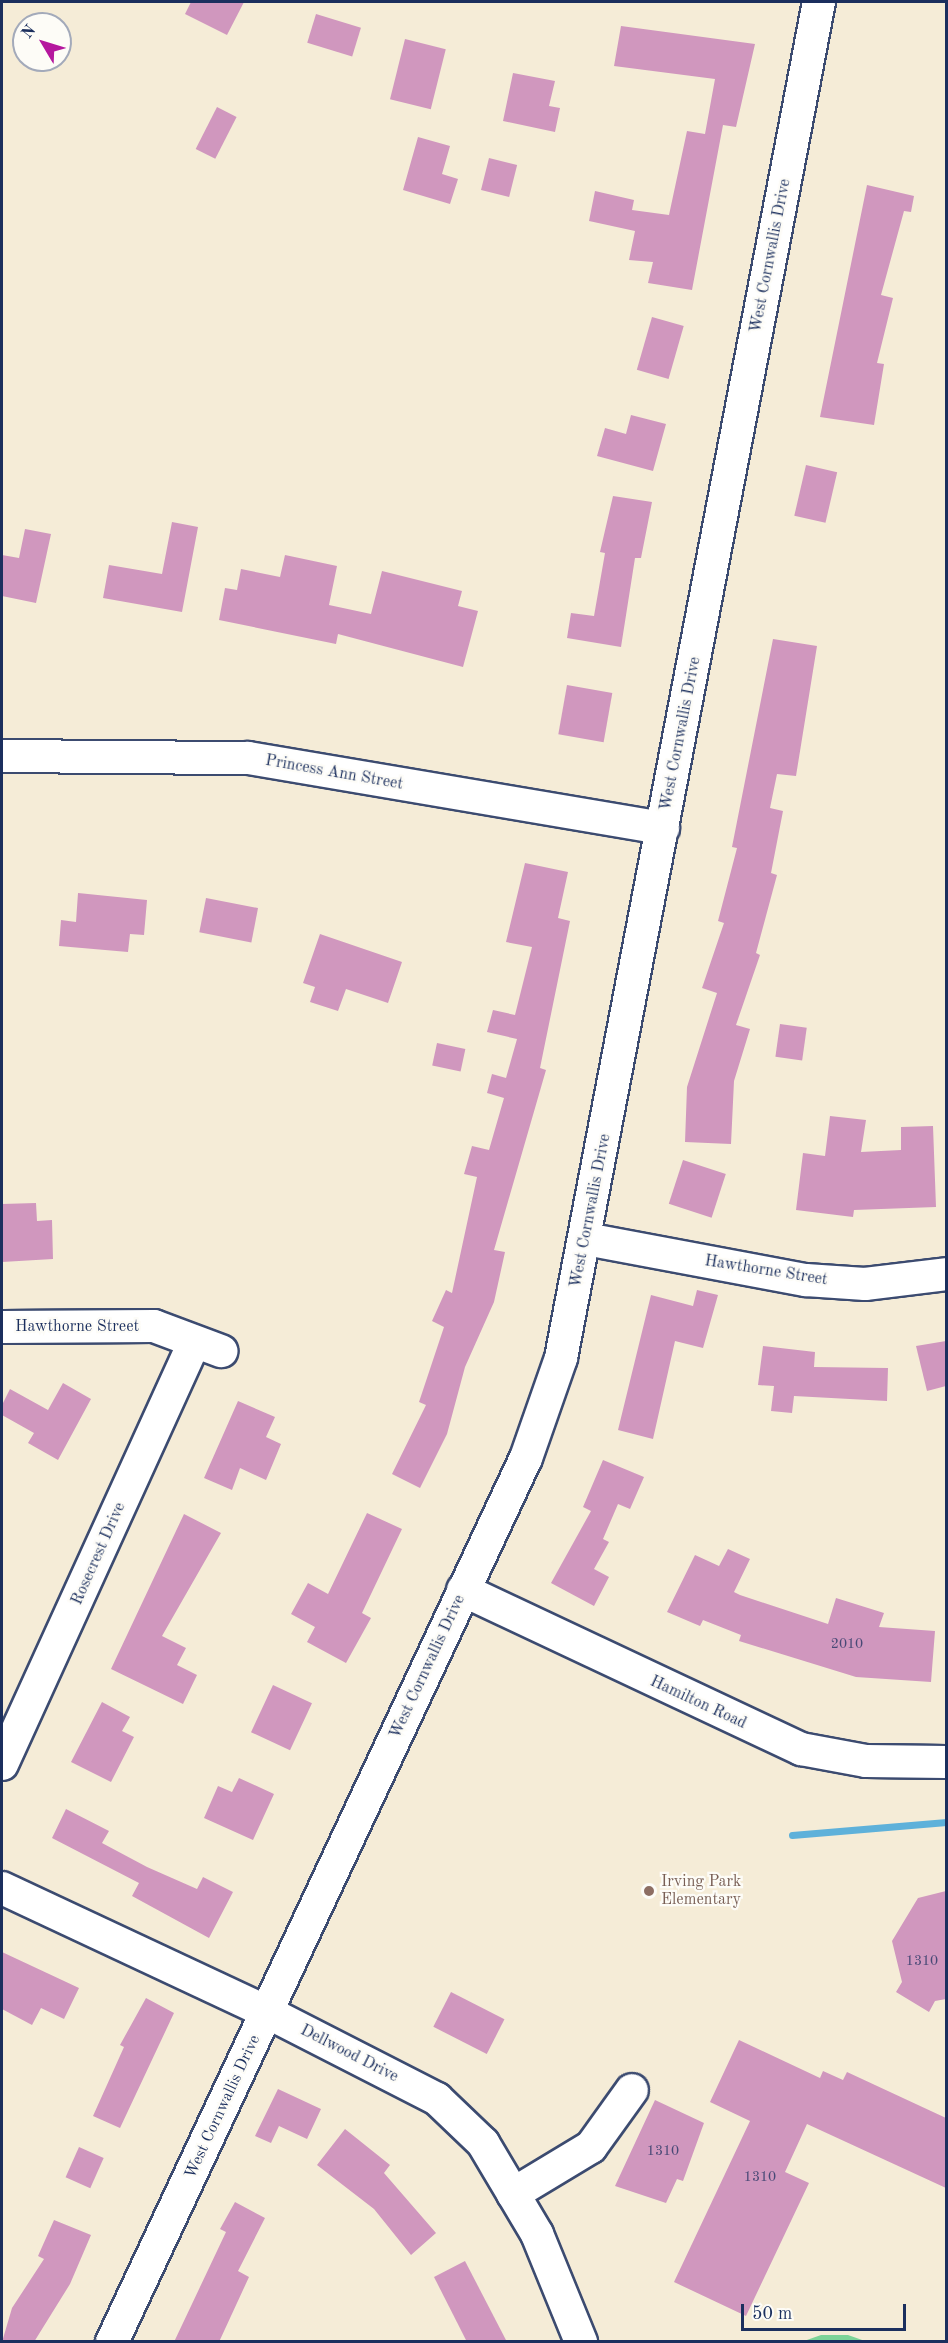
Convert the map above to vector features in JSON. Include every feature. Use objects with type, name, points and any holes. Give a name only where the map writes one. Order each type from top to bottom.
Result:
[{"type":"street","name":"West Cornwallis Drive","points":[[112,2342],[464,1590],[543,1413],[573,1311],[819,2]]},
{"type":"street","name":"Princess Ann Street","points":[[2,756],[248,758],[663,828]]},
{"type":"street","name":"Hawthorne Street","points":[[586,1239],[806,1280],[865,1284],[946,1274]]},
{"type":"street","name":"Hawthorne Street","points":[[2,1327],[154,1326],[207,1347]]},
{"type":"street","name":"Rosecrest Drive","points":[[2,1764],[207,1347]]},
{"type":"street","name":"Hamilton Road","points":[[464,1590],[801,1749],[866,1761],[946,1762]]},
{"type":"street","name":"Dellwood Drive","points":[[2,1888],[267,2012],[437,2099],[483,2143],[537,2234],[581,2342]]},
{"type":"street","points":[[513,2194],[591,2147],[632,2090]]},
{"type":"green space","points":[[821,2335],[848,2335],[865,2341],[804,2341]]},
{"type":"building","points":[[191,2],[244,2],[227,35],[185,14]]},
{"type":"building","points":[[316,14],[361,28],[352,56],[307,43]]},
{"type":"building","points":[[621,26],[755,44],[736,127],[723,125],[692,290],[648,283],[653,262],[629,260],[635,231],[589,221],[595,191],[634,200],[632,210],[669,215],[687,131],[705,134],[715,79],[614,66]]},
{"type":"building","points":[[405,39],[446,49],[431,109],[390,99]]},
{"type":"building","points":[[513,73],[555,81],[549,106],[560,108],[555,132],[503,121]]},
{"type":"building","points":[[217,107],[237,117],[215,159],[196,149]]},
{"type":"building","points":[[418,137],[450,146],[442,174],[458,179],[450,204],[403,190]]},
{"type":"building","points":[[489,158],[517,165],[509,197],[481,190]]},
{"type":"building","points":[[867,185],[914,196],[911,212],[904,211],[881,295],[893,298],[877,363],[884,364],[874,425],[820,417]]},
{"type":"building","points":[[652,317],[684,326],[669,379],[637,370]]},
{"type":"building","points":[[631,415],[666,424],[653,471],[597,456],[605,428],[626,434]]},
{"type":"building","points":[[806,465],[837,472],[825,523],[794,516]]},
{"type":"building","points":[[613,496],[652,502],[641,558],[635,558],[621,647],[567,638],[571,613],[594,616],[605,553],[600,552]]},
{"type":"building","points":[[172,522],[198,527],[182,612],[103,598],[109,565],[162,574]]},
{"type":"building","points":[[25,529],[51,534],[36,603],[2,596],[2,555],[19,558]]},
{"type":"building","points":[[285,555],[337,566],[329,605],[371,614],[382,571],[462,591],[458,606],[478,611],[463,667],[338,634],[336,644],[219,620],[225,588],[237,590],[241,569],[280,577]]},
{"type":"building","points":[[773,639],[817,646],[796,776],[777,774],[770,808],[783,811],[771,873],[777,875],[756,953],[760,955],[736,1025],[750,1029],[734,1081],[731,1144],[685,1142],[687,1087],[717,993],[702,988],[724,923],[718,921],[737,848],[732,847]]},
{"type":"building","points":[[567,685],[612,693],[604,742],[558,734]]},
{"type":"building","points":[[525,863],[568,872],[558,918],[570,921],[540,1068],[546,1070],[494,1250],[505,1252],[494,1302],[465,1367],[447,1434],[420,1488],[392,1474],[426,1405],[419,1402],[444,1327],[432,1321],[446,1290],[452,1293],[477,1177],[464,1174],[472,1146],[489,1150],[504,1098],[487,1093],[492,1074],[506,1078],[517,1039],[487,1032],[493,1010],[515,1015],[532,947],[506,942]]},
{"type":"building","points":[[78,893],[147,900],[144,935],[130,934],[128,952],[59,946],[61,920],[76,922]]},
{"type":"building","points":[[206,898],[258,908],[251,942],[199,932]]},
{"type":"building","points":[[320,934],[402,962],[388,1003],[346,989],[338,1011],[310,1002],[315,987],[303,983]]},
{"type":"building","points":[[780,1024],[807,1028],[802,1060],[775,1057]]},
{"type":"building","points":[[437,1043],[465,1049],[461,1072],[432,1065]]},
{"type":"building","points":[[830,1116],[866,1120],[861,1152],[901,1150],[901,1127],[933,1126],[936,1207],[854,1210],[853,1217],[796,1210],[803,1153],[825,1156]]},
{"type":"building","points":[[683,1160],[726,1174],[712,1218],[669,1204]]},
{"type":"building","points":[[36,1203],[37,1221],[52,1220],[53,1259],[2,1262],[2,1204]]},
{"type":"building","points":[[697,1290],[718,1295],[703,1348],[675,1341],[653,1439],[618,1430],[651,1295],[693,1306]]},
{"type":"building","points":[[946,1341],[946,1386],[927,1391],[916,1346]]},
{"type":"building","points":[[763,1346],[815,1352],[814,1367],[888,1368],[887,1401],[794,1396],[792,1413],[771,1411],[774,1386],[758,1385]]},
{"type":"building","points":[[63,1383],[91,1399],[58,1460],[28,1443],[34,1433],[2,1415],[2,1405],[10,1389],[48,1410]]},
{"type":"building","points":[[238,1401],[275,1417],[266,1437],[281,1444],[266,1480],[240,1468],[232,1490],[204,1478]]},
{"type":"building","points":[[603,1460],[644,1477],[630,1509],[618,1504],[603,1539],[609,1542],[594,1569],[609,1577],[594,1606],[551,1583],[591,1511],[583,1507]]},
{"type":"building","points":[[367,1513],[402,1529],[362,1613],[371,1618],[346,1663],[307,1642],[315,1627],[291,1614],[308,1583],[328,1594]]},
{"type":"building","points":[[184,1514],[221,1533],[162,1636],[186,1648],[177,1665],[197,1675],[183,1704],[111,1669]]},
{"type":"building","points":[[728,1549],[750,1559],[734,1592],[740,1595],[828,1624],[836,1598],[884,1613],[879,1627],[935,1631],[931,1682],[856,1677],[739,1641],[741,1635],[703,1620],[700,1626],[667,1612],[695,1555],[719,1566]]},
{"type":"building","points":[[273,1685],[312,1703],[290,1750],[251,1732]]},
{"type":"building","points":[[102,1702],[130,1717],[122,1731],[134,1737],[111,1782],[71,1762]]},
{"type":"building","points":[[239,1778],[274,1794],[253,1840],[204,1818],[218,1786],[232,1792]]},
{"type":"building","points":[[66,1809],[109,1831],[102,1843],[147,1867],[197,1889],[203,1877],[233,1892],[209,1938],[132,1896],[139,1883],[52,1838]]},
{"type":"building","points":[[946,1891],[946,1999],[935,2001],[929,2012],[896,1992],[902,1982],[892,1941],[918,1898]]},
{"type":"building","points":[[2,1952],[79,1988],[64,2019],[41,2008],[32,2025],[2,2009]]},
{"type":"building","points":[[451,1992],[504,2019],[487,2054],[433,2027]]},
{"type":"building","points":[[146,1998],[174,2013],[120,2128],[93,2116],[124,2047],[120,2045]]},
{"type":"building","points":[[739,2040],[820,2078],[823,2071],[843,2080],[847,2072],[946,2118],[946,2188],[807,2124],[785,2172],[809,2183],[746,2316],[674,2282],[750,2121],[710,2102]]},
{"type":"building","points":[[278,2089],[321,2109],[307,2139],[279,2126],[271,2143],[255,2136]]},
{"type":"building","points":[[655,2100],[704,2123],[683,2181],[677,2179],[666,2203],[615,2186]]},
{"type":"building","points":[[345,2129],[390,2165],[384,2173],[436,2233],[411,2255],[374,2209],[317,2165]]},
{"type":"building","points":[[79,2147],[104,2158],[90,2188],[66,2177]]},
{"type":"building","points":[[235,2202],[265,2218],[238,2271],[249,2277],[219,2342],[174,2342],[226,2232],[220,2229]]},
{"type":"building","points":[[54,2220],[91,2235],[70,2284],[34,2342],[2,2342],[12,2308],[44,2259],[38,2256]]},
{"type":"building","points":[[465,2261],[507,2342],[467,2342],[434,2277]]},
{"type":"waterway","points":[[792,1835],[946,1822]]},
{"type":"place","name":"Irving Park Elementary","points":[[649,1891]]}]
